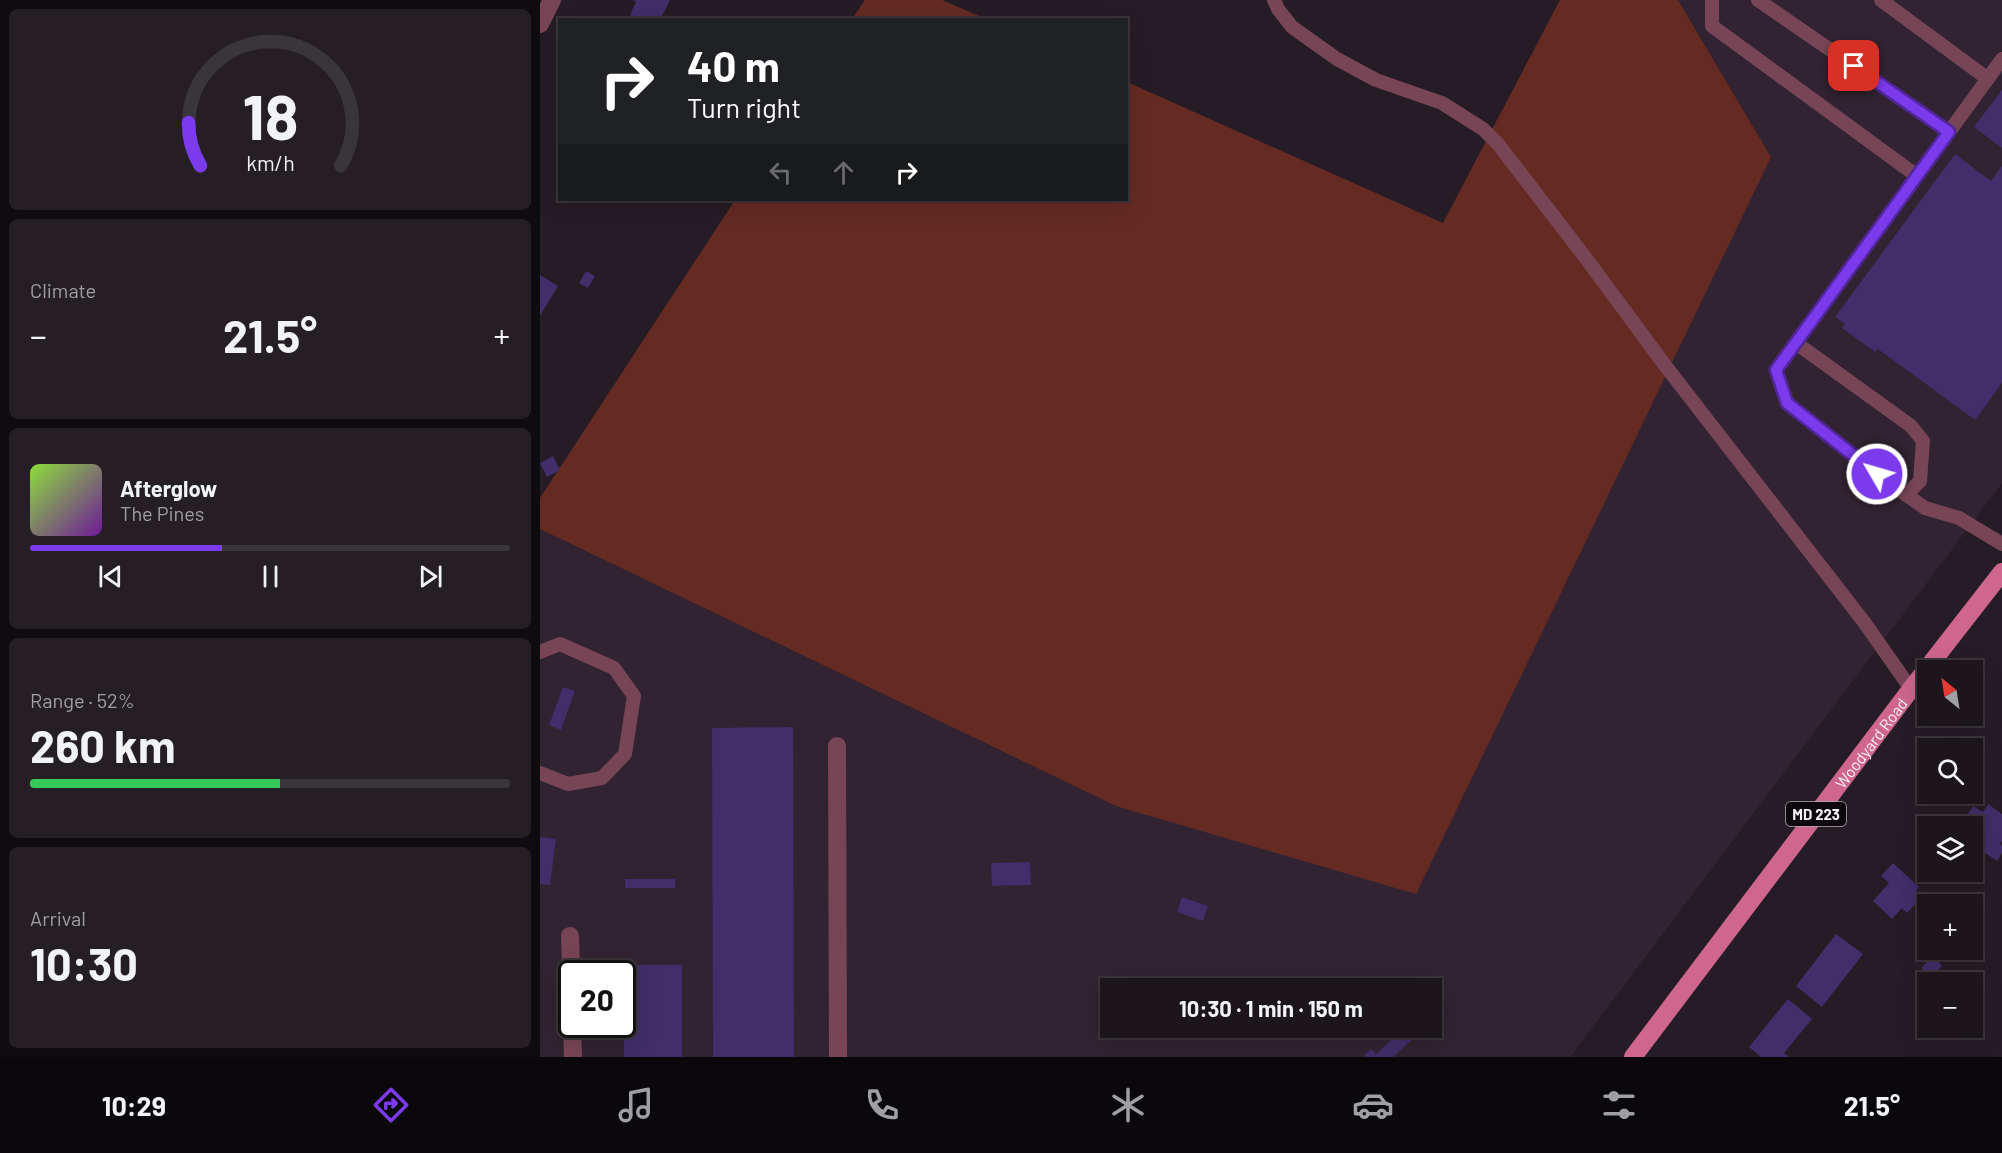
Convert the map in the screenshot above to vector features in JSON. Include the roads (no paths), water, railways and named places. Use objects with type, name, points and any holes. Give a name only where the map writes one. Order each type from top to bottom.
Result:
[{"type":"main road","name":"Woodyard Road","points":[[1632,1057],[1911,689],[2002,574]]},
{"type":"street","points":[[540,24],[552,0]]},
{"type":"street","points":[[837,746],[838,1057]]},
{"type":"street","points":[[570,936],[571,960]]},
{"type":"street","points":[[572,1038],[573,1057]]},
{"type":"lane","points":[[1274,0],[1292,27],[1336,59],[1376,80],[1442,103],[1482,129],[1497,144],[1864,622],[1911,689]]},
{"type":"lane","points":[[1712,0],[1712,26],[1917,176]]},
{"type":"lane","points":[[1758,0],[1949,132]]},
{"type":"lane","points":[[1881,0],[1988,79]]},
{"type":"lane","points":[[2002,59],[1776,370],[1787,403],[1906,495],[1924,508],[1959,518],[2002,544]]},
{"type":"lane","points":[[1796,343],[1911,426],[1923,441],[1920,481],[1906,495]]},
{"type":"lane","points":[[540,652],[560,644],[614,668],[634,696],[625,754],[602,777],[568,784],[540,773]]}]
